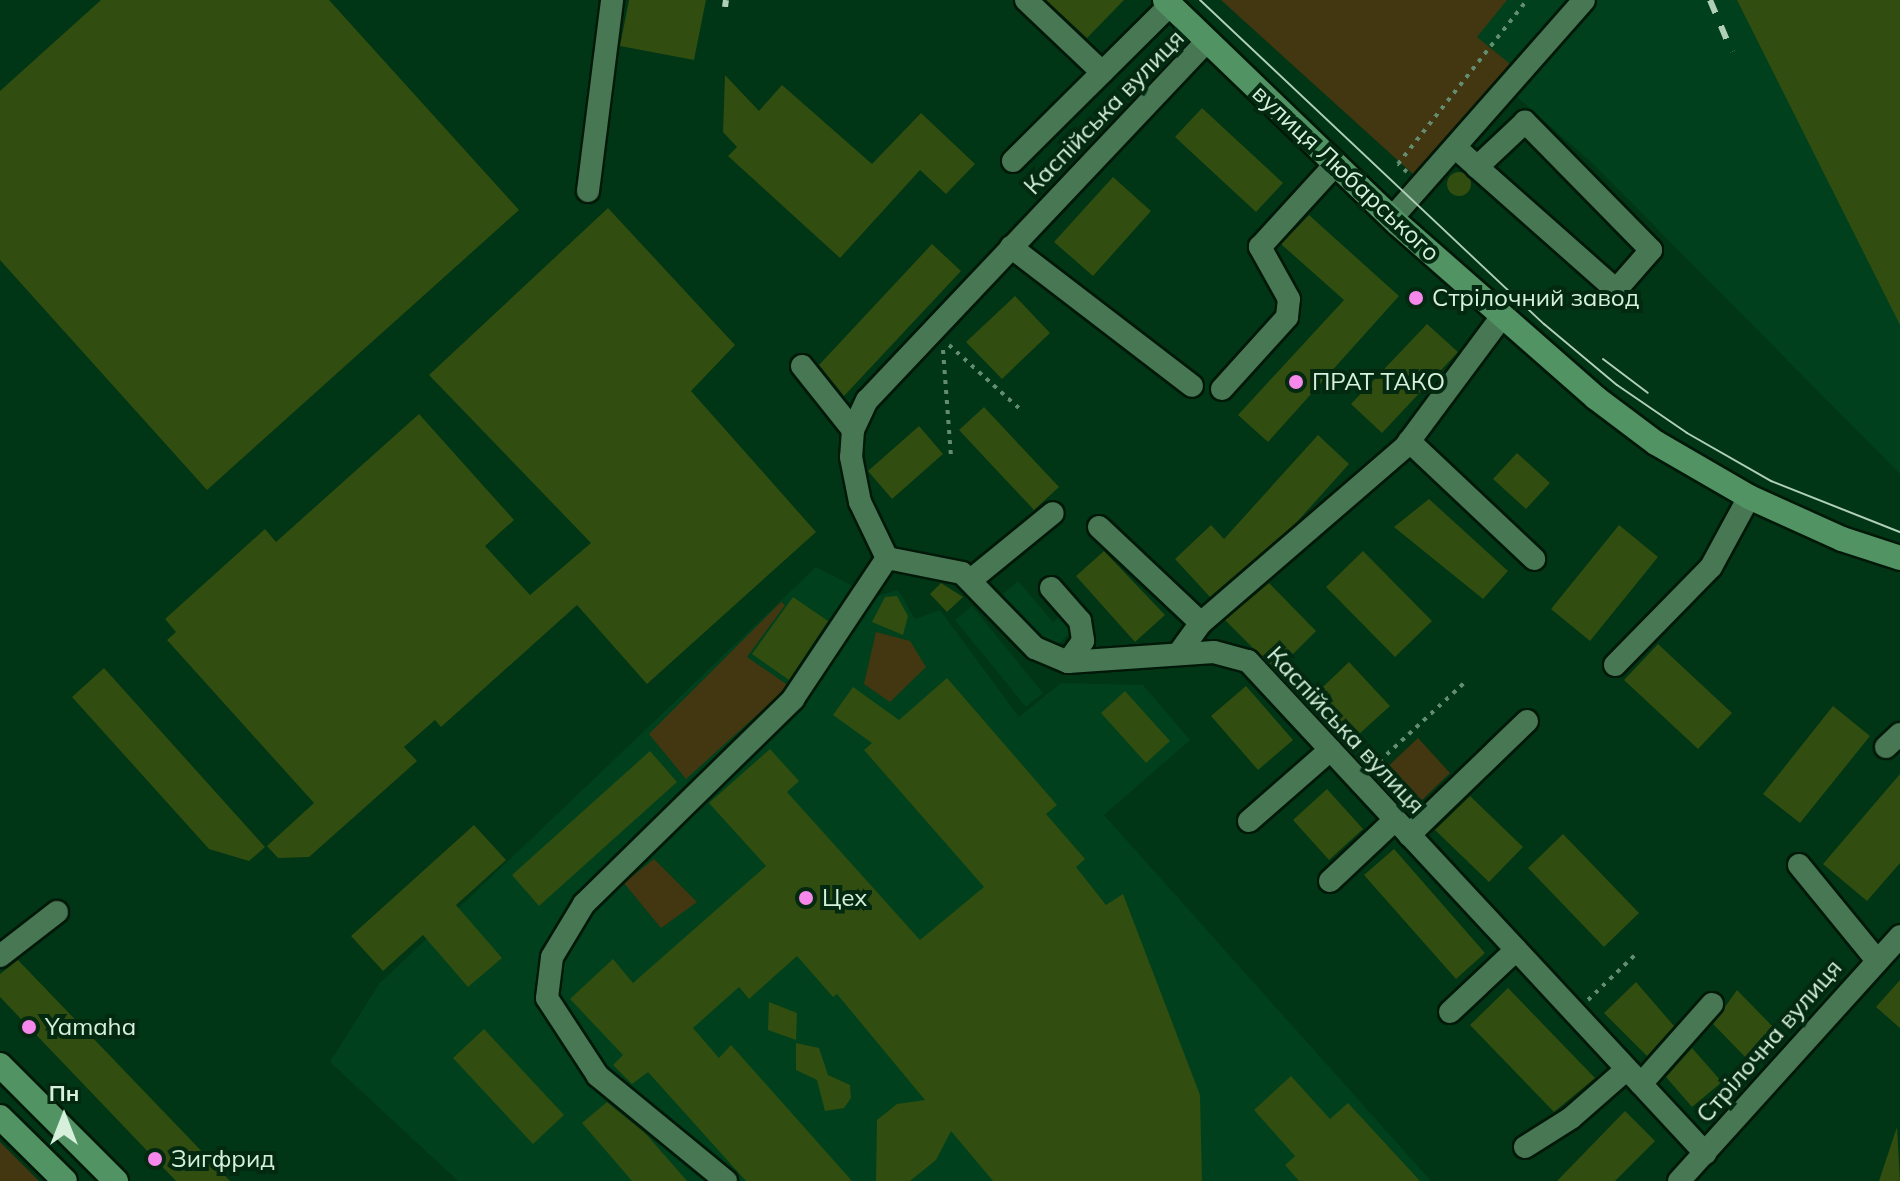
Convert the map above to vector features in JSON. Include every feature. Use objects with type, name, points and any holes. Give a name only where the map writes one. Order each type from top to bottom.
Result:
[{"type":"main road","name":"вулиця Любарського","points":[[1176,4],[1207,41],[1500,319],[1656,443],[1749,497],[1842,539],[1900,558]]},
{"type":"main road","points":[[0,1065],[116,1181]]},
{"type":"main road","points":[[0,1117],[65,1181]]},
{"type":"street","points":[[588,191],[612,0]]},
{"type":"street","points":[[1026,0],[1102,72]]},
{"type":"street","points":[[1392,218],[1584,0]]},
{"type":"street","points":[[1013,161],[1176,4]]},
{"type":"street","name":"Каспійська вулиця","points":[[887,558],[860,502],[851,457],[853,430],[867,400],[1207,41]]},
{"type":"street","points":[[1455,147],[1477,167],[1616,290],[1651,250],[1525,122],[1477,167]]},
{"type":"street","points":[[1222,389],[1287,317],[1289,299],[1260,247],[1335,165]]},
{"type":"street","points":[[1011,247],[1192,386]]},
{"type":"street","points":[[1179,653],[1201,623],[1409,441],[1500,319]]},
{"type":"street","points":[[802,366],[853,430]]},
{"type":"street","points":[[1409,441],[1534,559]]},
{"type":"street","points":[[1615,665],[1711,567],[1749,497]]},
{"type":"street","points":[[972,579],[1053,513]]},
{"type":"street","points":[[1099,527],[1201,623]]},
{"type":"street","points":[[726,1181],[598,1076],[547,998],[552,957],[584,904],[793,699],[887,558],[937,564],[972,579],[1035,648],[1068,662],[1083,641],[1080,621],[1051,588]]},
{"type":"street","name":"Каспійська вулиця","points":[[1068,662],[1214,652],[1248,661],[1705,1153]]},
{"type":"street","points":[[1330,881],[1402,827],[1527,721]]},
{"type":"street","points":[[1249,821],[1330,750]]},
{"type":"street","points":[[1799,865],[1876,959]]},
{"type":"street","points":[[0,956],[57,912]]},
{"type":"street","name":"Стрілочна вулиця","points":[[1679,1181],[1876,959],[1900,936]]},
{"type":"street","points":[[1450,1012],[1516,950]]},
{"type":"street","points":[[1525,1147],[1634,1076],[1712,1004]]},
{"type":"path","points":[[1422,186],[1398,164],[1527,0]]},
{"type":"path","points":[[951,456],[942,340],[1021,410]]},
{"type":"path","points":[[1359,780],[1464,683]]},
{"type":"path","points":[[1574,1012],[1636,954]]},
{"type":"shaded area","points":[[1221,0],[1507,0],[1477,37],[1515,68],[1414,175]]},
{"type":"shaded area","points":[[1256,0],[1900,0],[1900,474],[1591,162],[1517,97],[1424,162]]},
{"type":"shaded area","points":[[816,567],[874,597],[898,590],[915,619],[940,610],[1019,717],[1061,683],[1143,685],[1190,740],[1104,815],[1431,1181],[458,1181],[330,1062],[379,984]]},
{"type":"shaded area","points":[[1018,581],[1053,622],[1063,614],[1076,628],[1051,650],[1002,595]]},
{"type":"shaded area","points":[[781,602],[785,605],[747,657],[789,686],[686,779],[649,734]]},
{"type":"shaded area","points":[[972,606],[1043,693],[1026,707],[955,620]]},
{"type":"shaded area","points":[[876,632],[910,641],[926,667],[890,702],[864,684]]},
{"type":"shaded area","points":[[1418,738],[1450,773],[1415,807],[1382,772]]},
{"type":"shaded area","points":[[654,859],[697,902],[661,928],[624,883]]},
{"type":"shaded area","points":[[0,1142],[39,1181],[0,1181]]},
{"type":"building","points":[[101,0],[329,0],[519,210],[207,490],[0,260],[0,91]]},
{"type":"building","points":[[629,0],[706,0],[694,60],[620,46]]},
{"type":"building","points":[[1046,0],[1124,0],[1087,38]]},
{"type":"building","points":[[1737,0],[1900,0],[1900,325]]},
{"type":"building","points":[[725,75],[759,111],[782,85],[872,164],[921,113],[975,164],[946,194],[920,170],[840,258],[728,156],[737,147],[723,132]]},
{"type":"building","points":[[1202,108],[1283,183],[1256,212],[1175,137]]},
{"type":"building","points":[[1459,172],[1467,176],[1471,184],[1467,192],[1459,196],[1451,192],[1447,184],[1451,176]]},
{"type":"building","points":[[1113,177],[1151,211],[1093,276],[1054,242]]},
{"type":"building","points":[[608,208],[735,345],[691,391],[816,532],[647,684],[577,605],[441,727],[435,720],[404,747],[417,761],[309,857],[278,858],[267,846],[314,803],[167,640],[176,632],[165,619],[265,529],[276,542],[419,414],[514,520],[485,546],[530,595],[591,543],[429,375]]},
{"type":"building","points":[[1309,215],[1399,296],[1268,442],[1238,415],[1344,300],[1281,244]]},
{"type":"building","points":[[932,244],[961,271],[844,396],[819,365]]},
{"type":"building","points":[[1015,296],[1050,333],[1002,379],[966,342]]},
{"type":"building","points":[[1427,324],[1458,352],[1382,433],[1351,404]]},
{"type":"building","points":[[984,407],[1059,487],[1034,510],[959,430]]},
{"type":"building","points":[[919,426],[943,454],[892,499],[868,471]]},
{"type":"building","points":[[1318,435],[1349,464],[1296,523],[1210,597],[1175,559],[1211,525],[1224,539]]},
{"type":"building","points":[[1517,453],[1550,483],[1526,509],[1493,479]]},
{"type":"building","points":[[1429,499],[1508,571],[1483,599],[1394,527]]},
{"type":"building","points":[[1619,525],[1658,557],[1590,641],[1551,609]]},
{"type":"building","points":[[1104,551],[1165,615],[1135,642],[1076,576]]},
{"type":"building","points":[[1363,551],[1432,621],[1395,657],[1326,587]]},
{"type":"building","points":[[941,583],[963,597],[947,612],[930,594]]},
{"type":"building","points":[[1269,583],[1316,631],[1276,671],[1225,620]]},
{"type":"building","points":[[897,596],[908,616],[903,635],[872,622],[885,597]]},
{"type":"building","points":[[793,597],[828,621],[789,680],[752,654]]},
{"type":"building","points":[[1658,644],[1732,713],[1698,749],[1624,680]]},
{"type":"building","points":[[1349,662],[1390,706],[1346,746],[1306,703]]},
{"type":"building","points":[[104,668],[265,847],[249,861],[209,849],[72,697]]},
{"type":"building","points":[[947,678],[1057,805],[1046,814],[1085,859],[1076,867],[1106,905],[1123,894],[1200,1095],[1202,1181],[993,1181],[951,1131],[936,1160],[910,1181],[876,1181],[877,1120],[897,1104],[925,1100],[837,994],[833,997],[797,956],[749,999],[739,987],[693,1028],[719,1058],[731,1045],[852,1181],[746,1181],[648,1072],[632,1084],[613,1065],[623,1055],[570,999],[613,959],[633,983],[766,866],[709,803],[770,749],[799,781],[787,792],[920,940],[984,887],[864,750],[872,743],[833,715],[853,687],[899,720]]},
{"type":"building","points":[[1246,686],[1293,740],[1258,770],[1211,716]]},
{"type":"building","points":[[1125,691],[1170,741],[1146,763],[1101,713]]},
{"type":"building","points":[[1833,706],[1870,736],[1800,823],[1763,794]]},
{"type":"building","points":[[650,751],[677,782],[539,906],[512,875]]},
{"type":"building","points":[[1900,774],[1900,863],[1867,901],[1823,864]]},
{"type":"building","points":[[1327,789],[1363,829],[1329,860],[1293,820]]},
{"type":"building","points":[[1470,796],[1523,847],[1489,882],[1435,830]]},
{"type":"building","points":[[474,825],[506,860],[456,905],[502,958],[468,987],[423,935],[383,971],[351,936]]},
{"type":"building","points":[[1563,834],[1639,913],[1604,947],[1528,868]]},
{"type":"building","points":[[1394,849],[1485,953],[1456,979],[1364,875]]},
{"type":"building","points":[[18,960],[230,1181],[176,1181],[0,997],[0,974]]},
{"type":"building","points":[[1900,980],[1900,1028],[1876,1007]]},
{"type":"building","points":[[1636,982],[1674,1026],[1647,1056],[1604,1013]]},
{"type":"building","points":[[1508,988],[1595,1078],[1554,1112],[1470,1025]]},
{"type":"building","points":[[1737,990],[1778,1032],[1749,1061],[1713,1024]]},
{"type":"building","points":[[769,1002],[797,1013],[796,1040],[768,1030]]},
{"type":"building","points":[[484,1029],[564,1115],[533,1144],[453,1058]]},
{"type":"building","points":[[796,1043],[819,1048],[828,1075],[850,1085],[851,1098],[844,1108],[825,1111],[817,1080],[796,1070]]},
{"type":"building","points":[[1692,1048],[1722,1082],[1692,1107],[1666,1077]]},
{"type":"building","points":[[1291,1076],[1330,1119],[1348,1103],[1420,1181],[1299,1181],[1285,1165],[1295,1156],[1254,1110]]},
{"type":"building","points":[[607,1102],[646,1134],[687,1181],[632,1181],[582,1123]]},
{"type":"building","points":[[1625,1111],[1655,1141],[1615,1181],[1557,1181]]},
{"type":"building","points":[[1897,1127],[1900,1181],[1879,1181]]},
{"type":"tram line","points":[[1200,0],[1544,324],[1617,385],[1687,433],[1771,481],[1900,532]]},
{"type":"tram line","points":[[1603,359],[1648,393]]},
{"type":"railway","points":[[725,7],[726,0]]},
{"type":"railway","points":[[1710,0],[1732,52]]},
{"type":"place","name":"Стрілочний завод","points":[[1416,298]]},
{"type":"place","name":"ПРАТ ТАКО","points":[[1296,382]]},
{"type":"place","name":"Цех","points":[[806,898]]},
{"type":"place","name":"Yamaha","points":[[29,1027]]},
{"type":"place","name":"Зигфрид","points":[[155,1159]]}]
